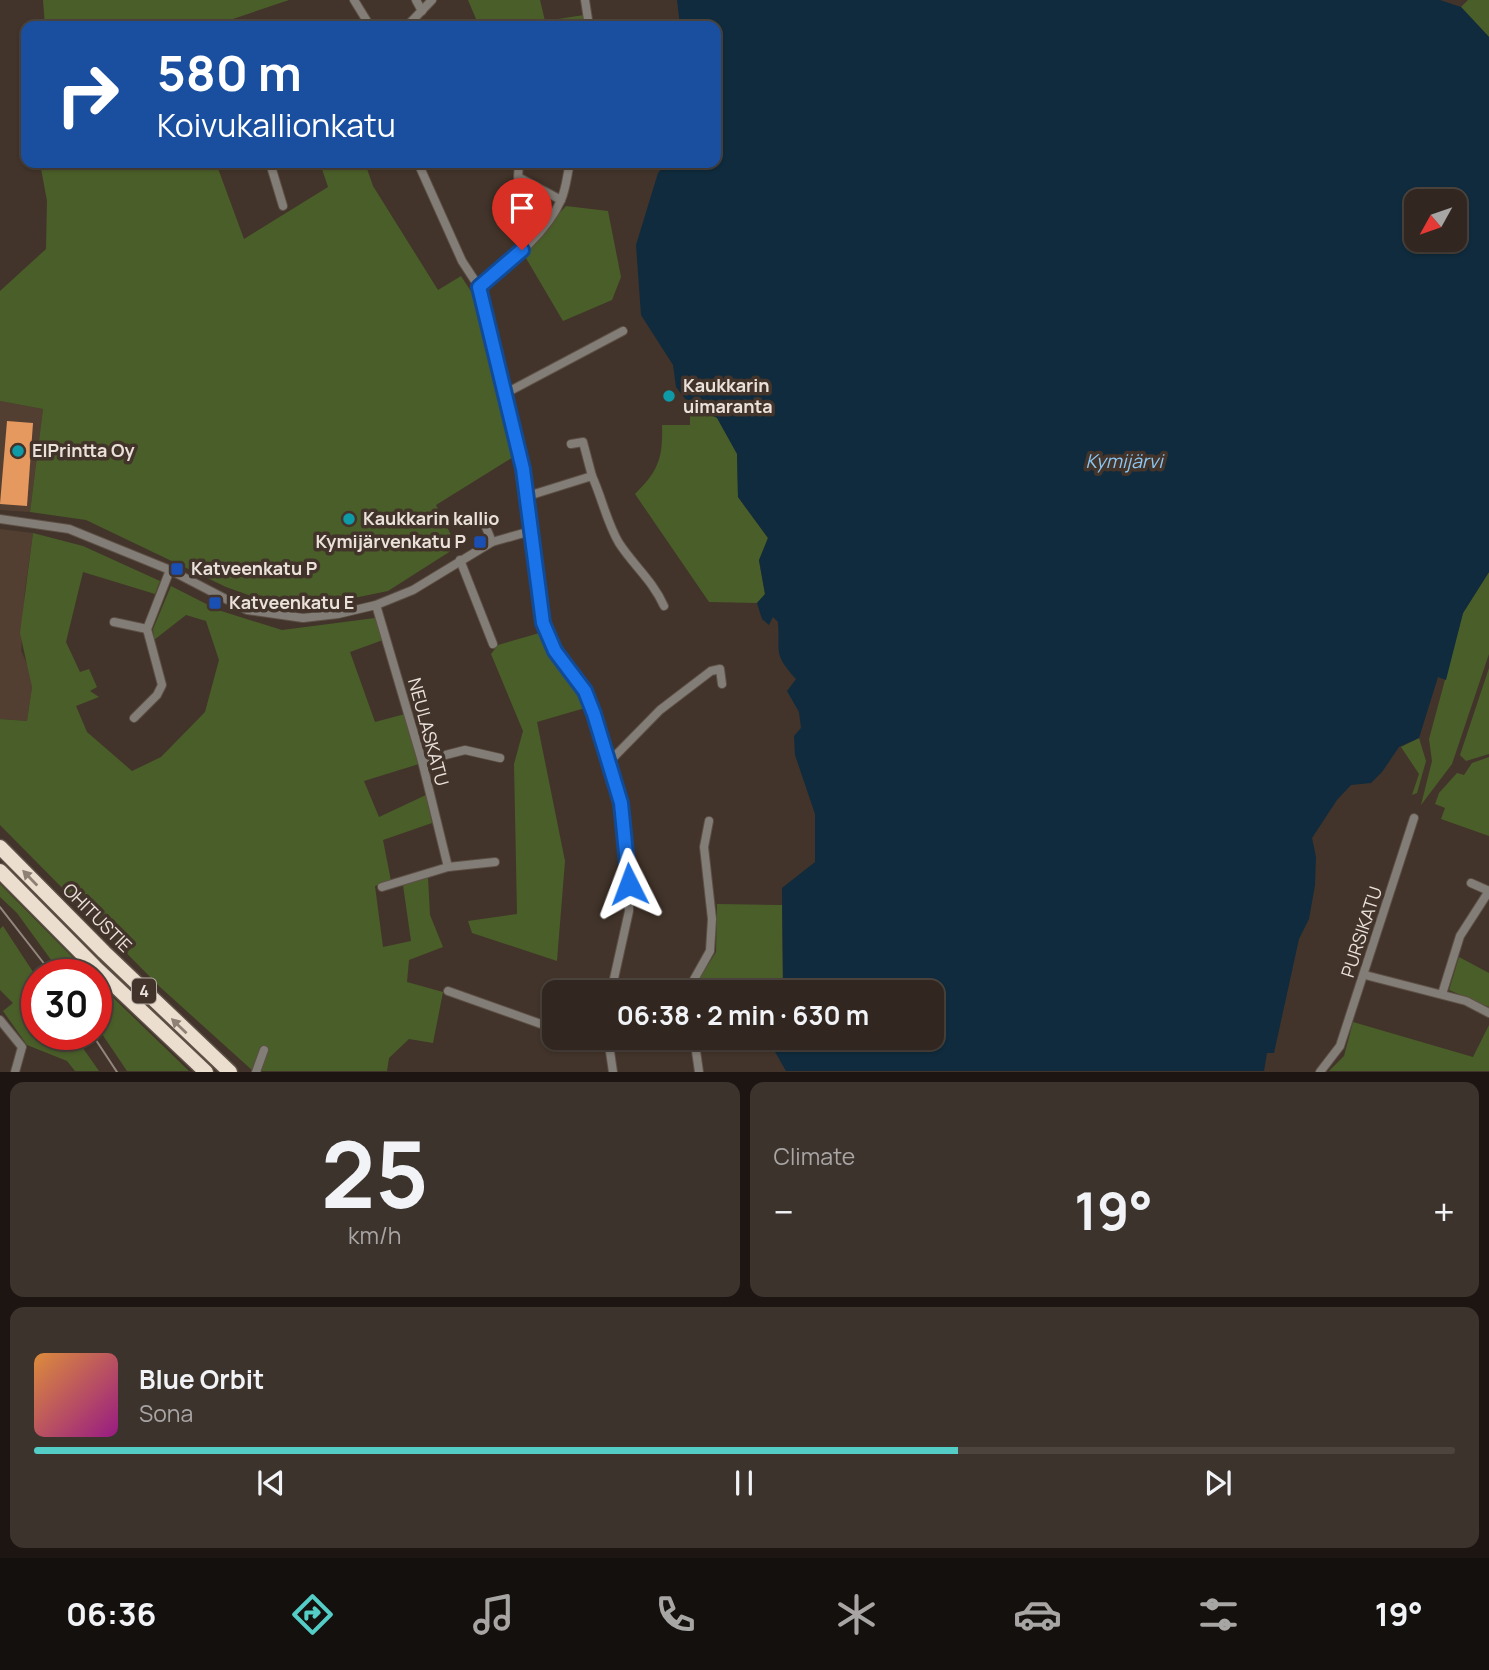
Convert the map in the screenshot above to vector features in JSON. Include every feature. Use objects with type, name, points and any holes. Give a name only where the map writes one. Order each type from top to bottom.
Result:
[{"type":"highway","name":"OHITUSTIE","points":[[0,847],[104,953],[230,1072]]},
{"type":"highway","name":"OHITUSTIE","points":[[0,871],[95,967],[206,1072]]},
{"type":"street","points":[[354,0],[367,21]]},
{"type":"street","points":[[415,0],[422,11]]},
{"type":"street","points":[[412,21],[432,0]]},
{"type":"street","points":[[585,0],[588,21]]},
{"type":"street","points":[[272,168],[283,206]]},
{"type":"street","points":[[420,168],[462,261],[479,287],[528,496],[543,623],[549,640],[585,691],[621,803],[629,911],[614,980]]},
{"type":"street","points":[[519,168],[518,177],[561,200]]},
{"type":"street","points":[[479,287],[522,250],[549,220],[561,200],[569,168]]},
{"type":"street","points":[[506,393],[623,331]]},
{"type":"street","points":[[571,444],[583,442],[611,530],[628,556],[654,585],[664,606]]},
{"type":"street","points":[[528,496],[592,476]]},
{"type":"street","points":[[0,519],[69,529],[170,570],[247,610],[275,616],[338,614],[376,605],[412,590],[492,542],[531,531]]},
{"type":"street","points":[[483,520],[492,542]]},
{"type":"street","points":[[460,560],[493,644]]},
{"type":"street","points":[[134,718],[158,695],[162,684],[147,629],[170,570]]},
{"type":"street","name":"NEULASKATU","points":[[376,605],[422,761],[448,867]]},
{"type":"street","points":[[114,622],[147,629]]},
{"type":"street","points":[[609,762],[660,710],[711,671],[720,668],[722,684]]},
{"type":"street","points":[[422,761],[465,750],[500,758]]},
{"type":"street","name":"PURSIKATU","points":[[1321,1072],[1335,1054],[1365,975],[1414,818]]},
{"type":"street","points":[[694,980],[710,951],[712,919],[704,847],[709,821]]},
{"type":"street","points":[[382,887],[448,867],[495,862]]},
{"type":"street","points":[[1442,994],[1461,936],[1489,891],[1471,883]]},
{"type":"street","points":[[1365,975],[1466,1001],[1489,1013]]},
{"type":"street","points":[[448,991],[542,1024]]},
{"type":"street","points":[[0,1020],[22,1047],[15,1072]]},
{"type":"street","points":[[256,1072],[264,1050]]},
{"type":"street","points":[[608,1050],[613,1072]]},
{"type":"street","points":[[696,1051],[699,1072]]},
{"type":"shaded area","points":[[0,401],[43,409],[30,512],[0,510]]},
{"type":"shaded area","points":[[0,529],[33,533],[25,590],[21,651],[29,668],[32,687],[27,721],[0,719]]},
{"type":"green space","points":[[43,0],[289,0],[227,21],[45,21]]},
{"type":"green space","points":[[468,0],[540,0],[545,21],[477,21]]},
{"type":"green space","points":[[1468,0],[1489,0],[1489,37],[1461,7]]},
{"type":"green space","points":[[584,15],[585,21],[545,21]]},
{"type":"green space","points":[[41,168],[218,168],[244,239],[328,187],[322,168],[367,168],[373,186],[438,290],[461,276],[476,299],[515,456],[436,505],[457,547],[388,591],[310,607],[279,606],[226,587],[86,520],[30,512],[43,409],[0,401],[0,291],[46,249],[47,201]]},
{"type":"green space","points":[[566,206],[608,211],[621,277],[612,300],[563,321],[523,253]]},
{"type":"green space","points":[[690,405],[717,417],[737,453],[738,497],[768,538],[759,561],[765,594],[757,603],[709,602],[635,494],[658,463],[662,446],[662,425],[690,425]]},
{"type":"green space","points":[[33,533],[83,546],[160,581],[155,594],[83,572],[66,642],[80,672],[89,669],[97,687],[90,691],[99,697],[76,706],[87,732],[132,771],[161,757],[205,712],[219,660],[206,621],[186,615],[154,640],[153,629],[171,586],[218,610],[282,630],[375,618],[383,640],[350,652],[375,722],[405,714],[419,764],[364,781],[379,817],[426,795],[432,823],[383,840],[391,881],[375,886],[383,947],[411,941],[403,885],[428,877],[430,915],[443,947],[409,960],[407,982],[443,992],[433,1043],[409,1039],[389,1058],[387,1071],[253,1071],[160,987],[0,825],[0,719],[27,721],[32,687],[20,633]]},
{"type":"green space","points":[[1489,572],[1489,654],[1452,764],[1421,805],[1432,761],[1429,739],[1463,613]]},
{"type":"green space","points":[[543,632],[585,708],[537,722],[565,861],[557,961],[472,933],[468,921],[517,914],[514,764],[523,731],[491,654],[498,645]]},
{"type":"green space","points":[[1489,668],[1489,754],[1466,761],[1460,755]]},
{"type":"green space","points":[[1419,738],[1426,761],[1417,793],[1412,795],[1419,774],[1401,747]]},
{"type":"green space","points":[[1489,757],[1489,836],[1441,819],[1445,808],[1435,804],[1439,793],[1457,773],[1464,775],[1472,763]]},
{"type":"green space","points":[[0,884],[74,959],[50,959],[17,913],[0,897]]},
{"type":"green space","points":[[717,904],[782,905],[783,980],[698,980],[716,952]]},
{"type":"green space","points":[[3,926],[25,959],[21,959],[21,1036],[3,1011],[13,1003],[0,990],[0,929]]},
{"type":"green space","points":[[1459,957],[1489,973],[1489,1007],[1449,990]]},
{"type":"green space","points":[[112,996],[189,1071],[127,1071],[112,1049]]},
{"type":"green space","points":[[1353,1022],[1473,1057],[1489,1025],[1489,1071],[1329,1071],[1344,1056]]},
{"type":"green space","points":[[40,1050],[84,1050],[99,1071],[75,1071],[67,1061]]},
{"type":"water","name":"Kymijärvi","points":[[677,0],[1440,0],[1461,7],[1489,37],[1489,572],[1463,613],[1446,680],[1438,677],[1419,738],[1399,747],[1371,783],[1351,785],[1337,800],[1312,838],[1316,857],[1315,885],[1309,919],[1299,939],[1274,1053],[1267,1053],[1264,1071],[786,1071],[774,1050],[944,1050],[944,980],[783,980],[782,888],[815,862],[815,814],[795,755],[794,736],[801,728],[799,712],[787,691],[796,679],[781,658],[778,622],[773,617],[769,625],[762,619],[757,603],[765,594],[759,560],[768,538],[738,497],[737,454],[717,418],[690,405],[676,387],[673,365],[641,315],[636,245],[658,173],[662,168],[721,168],[721,21],[679,21]]},
{"type":"building","name":"ElPrintta Oy","points":[[7,421],[33,423],[27,506],[0,504]]},
{"type":"railway","points":[[0,907],[41,959]]},
{"type":"railway","points":[[103,1050],[117,1072]]},
{"type":"place","name":"Kaukkarin uimaranta","points":[[669,396]]},
{"type":"place","name":"ElPrintta Oy","points":[[18,451]]},
{"type":"place","name":"Kaukkarin kallio","points":[[349,519]]},
{"type":"place","name":"Kymijärvenkatu P","points":[[480,542]]},
{"type":"place","name":"Katveenkatu P","points":[[177,569]]},
{"type":"place","name":"Katveenkatu E","points":[[215,603]]},
{"type":"route","points":[[522,250],[479,287],[523,469],[543,623],[555,651],[585,691],[594,714],[621,803],[628,852],[629,884]]}]
